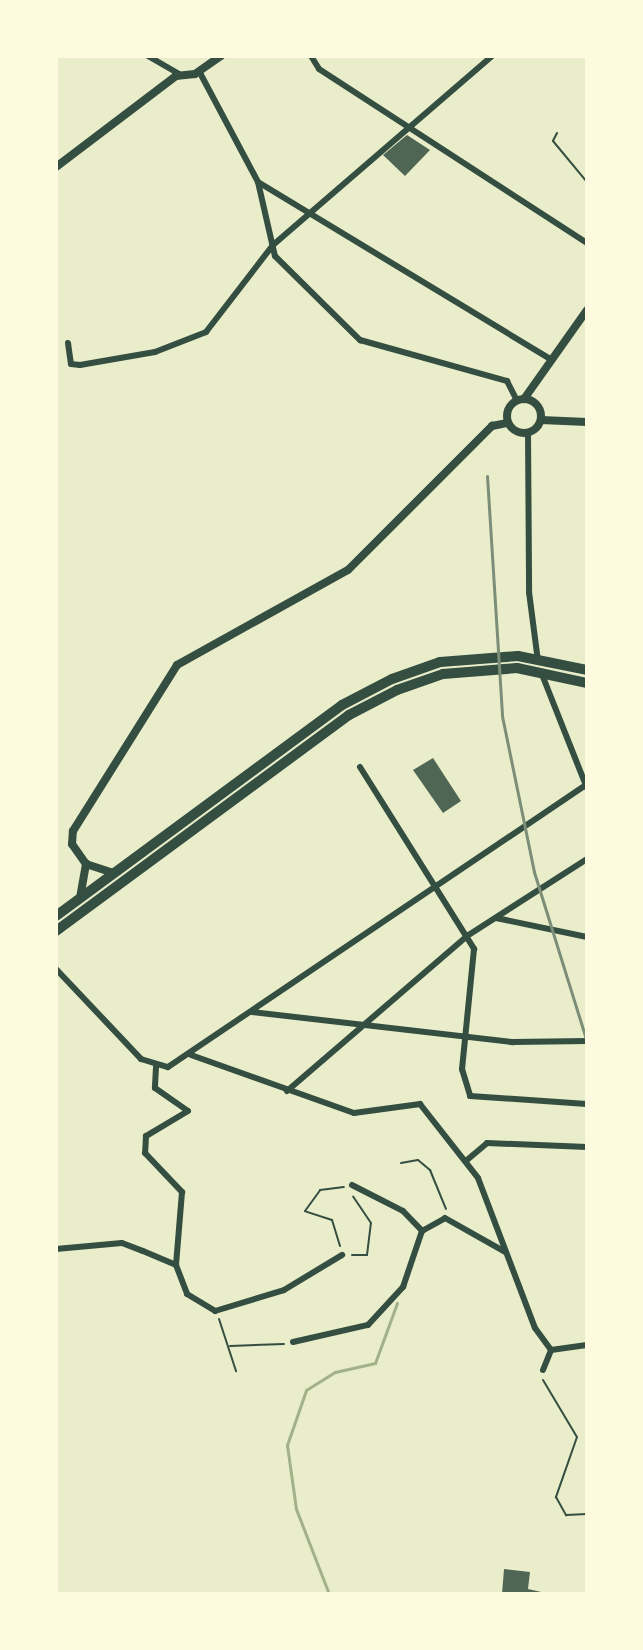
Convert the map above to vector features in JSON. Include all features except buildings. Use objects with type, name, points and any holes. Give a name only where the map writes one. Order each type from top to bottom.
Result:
[{"type":"main road","points":[[56,916],[342,705],[440,662],[518,656],[587,670]]},
{"type":"main road","points":[[56,931],[349,715],[443,674],[517,668],[587,683]]},
{"type":"street","points":[[148,56],[179,74]]},
{"type":"street","points":[[56,167],[179,74],[199,71],[221,56]]},
{"type":"street","points":[[311,56],[319,69],[587,243]]},
{"type":"street","points":[[68,343],[71,364],[80,365],[155,352],[206,332],[273,245],[492,56]]},
{"type":"street","points":[[199,71],[258,182],[275,256],[360,340],[507,381],[521,400],[537,406],[541,420]]},
{"type":"street","points":[[258,182],[312,211],[549,358]]},
{"type":"street","points":[[508,423],[549,358],[587,310]]},
{"type":"street","points":[[156,1067],[191,1055],[439,883],[586,786],[545,686],[532,627],[528,433],[541,420],[587,422]]},
{"type":"street","points":[[114,873],[86,864],[72,844],[73,831],[177,665],[348,570],[492,426],[508,423],[528,433]]},
{"type":"street","points":[[360,767],[439,883],[474,949],[462,1081],[477,1101],[587,1104]]},
{"type":"street","points":[[287,1091],[369,1025],[467,936],[587,859]]},
{"type":"street","points":[[80,898],[86,864]]},
{"type":"street","points":[[496,918],[587,937]]},
{"type":"street","points":[[56,969],[156,1067],[155,1088],[188,1111],[146,1136],[145,1153],[182,1192],[176,1265],[187,1294],[215,1311],[284,1290],[342,1255]]},
{"type":"street","points":[[252,1012],[465,1037],[587,1041]]},
{"type":"street","points":[[191,1055],[354,1113],[412,1100],[467,1160],[505,1252],[551,1350],[543,1370]]},
{"type":"street","points":[[467,1160],[487,1143],[587,1147]]},
{"type":"street","points":[[350,1186],[403,1211],[422,1231]]},
{"type":"street","points":[[293,1342],[368,1325],[403,1287],[422,1231],[445,1218],[505,1252]]},
{"type":"street","points":[[56,1249],[122,1243],[176,1265]]},
{"type":"street","points":[[551,1350],[587,1345]]},
{"type":"path","points":[[557,133],[553,141],[587,182]]},
{"type":"path","points":[[401,1163],[418,1160],[439,1179],[445,1218]]},
{"type":"path","points":[[350,1186],[371,1223],[367,1255],[342,1255],[332,1220],[305,1211],[320,1190],[350,1186]]},
{"type":"path","points":[[215,1311],[230,1346],[236,1371]]},
{"type":"path","points":[[230,1346],[293,1342]]},
{"type":"path","points":[[543,1370],[577,1437],[556,1497],[566,1515],[587,1514]]},
{"type":"waterway","points":[[329,1594],[296,1509],[287,1445],[306,1390],[335,1372],[375,1363],[397,1303]]},
{"type":"railway","points":[[487,476],[502,716],[534,872],[587,1042]]}]
